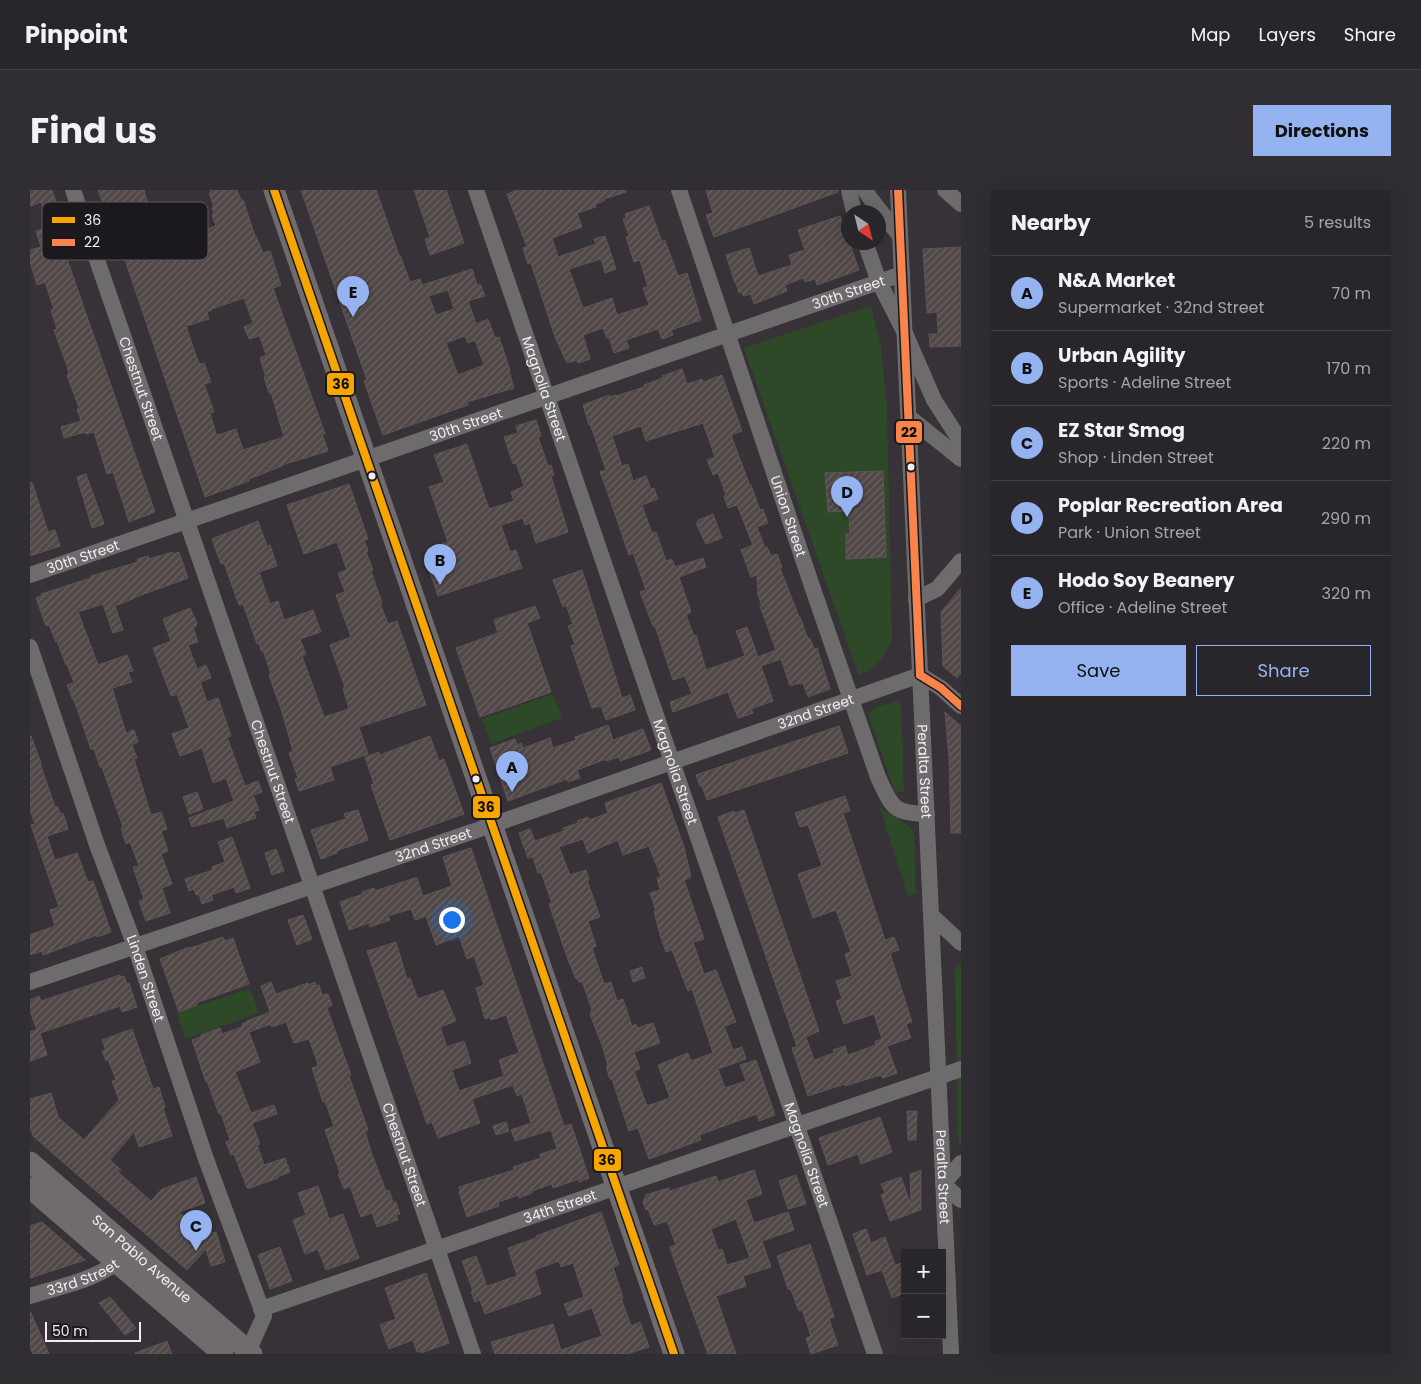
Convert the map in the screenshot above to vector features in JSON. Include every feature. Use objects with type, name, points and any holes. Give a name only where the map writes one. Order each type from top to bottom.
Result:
[{"type":"main road","points":[[274,190],[674,1354]]},
{"type":"main road","name":"San Pablo Avenue","points":[[30,1162],[224,1354]]},
{"type":"main road","name":"San Pablo Avenue","points":[[30,1188],[124,1256],[249,1353]]},
{"type":"street","name":"Chestnut Street","points":[[73,190],[77,202]]},
{"type":"street","name":"Magnolia Street","points":[[476,190],[875,1354]]},
{"type":"street","name":"Union Street","points":[[679,190],[878,777],[890,803],[900,811],[927,814]]},
{"type":"street","points":[[849,190],[852,205]]},
{"type":"street","points":[[865,190],[900,236]]},
{"type":"street","name":"Peralta Street","points":[[898,190],[951,1354]]},
{"type":"street","points":[[945,190],[961,204]]},
{"type":"street","points":[[868,250],[879,282],[904,331],[934,400],[961,442]]},
{"type":"street","name":"Chestnut Street","points":[[97,260],[472,1354]]},
{"type":"street","name":"30th Street","points":[[30,575],[902,274]]},
{"type":"street","points":[[909,417],[961,459]]},
{"type":"street","points":[[916,600],[937,589],[961,561]]},
{"type":"street","name":"Linden Street","points":[[30,647],[97,844],[135,946],[206,1159],[262,1309]]},
{"type":"street","points":[[920,674],[941,688],[961,706]]},
{"type":"street","name":"32nd Street","points":[[30,982],[492,825],[920,674]]},
{"type":"street","points":[[932,916],[961,943]]},
{"type":"street","name":"34th Street","points":[[262,1309],[961,1070]]},
{"type":"street","points":[[961,1162],[943,1184],[961,1200]]},
{"type":"street","name":"33rd Street","points":[[30,1296],[101,1273],[124,1256]]},
{"type":"street","points":[[249,1353],[264,1316],[262,1309]]},
{"type":"green space","points":[[871,306],[881,346],[887,405],[892,640],[879,661],[859,676],[744,348]]},
{"type":"green space","points":[[553,694],[562,718],[491,744],[482,719]]},
{"type":"green space","points":[[897,701],[901,704],[904,792],[895,792],[868,715],[872,709]]},
{"type":"green space","points":[[879,806],[906,824],[914,832],[916,894],[908,896]]},
{"type":"green space","points":[[961,963],[961,1144],[958,1142],[955,966]]},
{"type":"green space","points":[[250,988],[259,1013],[185,1039],[177,1013]]},
{"type":"building","points":[[30,190],[52,190],[56,202],[42,202],[42,205],[41,202],[30,206]]},
{"type":"building","points":[[98,190],[144,190],[147,202],[102,202]]},
{"type":"building","points":[[210,190],[237,190],[241,200],[243,200],[263,253],[270,251],[281,285],[273,288],[325,434],[322,434],[328,451],[282,465],[249,479],[249,481],[205,497],[125,260],[208,260],[208,229],[216,226],[212,215],[214,214],[212,208],[214,207],[209,193],[211,192]],"holes":[[[244,298],[253,323],[244,327],[249,339],[260,336],[266,355],[260,358],[266,377],[264,377],[269,393],[271,392],[284,437],[243,450],[236,429],[216,434],[210,413],[214,412],[204,384],[211,382],[204,363],[200,364],[198,361],[186,326],[209,319],[207,312],[211,309]]]},
{"type":"building","points":[[301,190],[376,190],[410,282],[420,279],[422,285],[472,269],[477,285],[480,284],[485,296],[468,301],[476,324],[488,319],[495,338],[499,337],[514,388],[467,402],[468,405],[383,435],[364,381],[367,380]],"holes":[[[448,290],[454,309],[436,315],[429,296]],[[465,336],[468,343],[475,340],[484,365],[458,375],[446,343]]]},
{"type":"building","points":[[414,190],[446,190],[464,243],[430,255],[425,239],[430,237]]},
{"type":"building","points":[[517,190],[626,190],[626,192],[595,204],[596,207],[577,213],[582,227],[552,238],[558,257],[596,244],[594,239],[605,236],[616,269],[605,273],[601,259],[569,269],[583,308],[612,298],[617,315],[649,305],[643,288],[648,287],[640,260],[634,262],[626,237],[629,236],[623,219],[626,218],[625,214],[649,206],[662,242],[665,240],[678,276],[687,273],[701,320],[671,330],[673,335],[662,339],[658,329],[626,340],[629,348],[614,353],[609,337],[607,338],[603,328],[583,335],[590,359],[578,363],[577,360],[567,363],[555,337],[531,263],[528,264],[523,248],[527,247],[507,194]]},
{"type":"building","points":[[706,190],[838,190],[838,192],[714,237],[706,215],[713,213]]},
{"type":"building","points":[[840,216],[841,250],[852,250],[859,270],[817,285],[815,279],[805,282],[803,278],[785,285],[787,291],[754,304],[751,294],[743,296],[742,292],[739,293],[726,255],[749,248],[758,276],[792,265],[789,255],[805,250],[798,230]]},
{"type":"building","points":[[42,229],[42,260],[67,260],[155,512],[129,522],[113,472],[107,474],[94,432],[86,434],[85,432],[64,438],[61,427],[81,421],[77,409],[79,408],[67,375],[69,374],[67,366],[54,330],[57,329],[51,310],[54,309],[45,282],[37,285],[30,261],[30,250],[41,247],[36,231]]},
{"type":"building","points":[[961,247],[961,346],[930,347],[929,334],[938,334],[937,312],[927,313],[923,249]]},
{"type":"building","points":[[682,369],[687,384],[702,379],[703,382],[722,375],[742,431],[731,435],[760,510],[763,509],[768,523],[757,527],[765,548],[767,547],[771,556],[777,554],[782,567],[780,568],[808,639],[810,638],[814,649],[817,648],[830,689],[808,697],[803,683],[790,686],[781,659],[761,666],[773,701],[751,709],[753,713],[738,718],[728,692],[673,712],[670,702],[692,694],[685,676],[673,680],[655,626],[653,626],[640,592],[646,590],[633,553],[629,555],[600,472],[606,470],[583,405],[609,395],[609,397],[616,396],[644,387],[644,385],[663,378],[662,376]],"holes":[[[703,423],[715,457],[707,460],[713,475],[718,473],[726,495],[724,496],[728,508],[737,505],[753,545],[741,550],[751,577],[757,575],[758,595],[762,606],[760,606],[776,650],[758,657],[747,627],[736,631],[745,656],[706,670],[696,635],[694,636],[686,615],[691,612],[679,577],[706,567],[703,558],[675,567],[672,559],[666,561],[656,532],[652,533],[642,505],[658,499],[654,488],[651,489],[646,476],[633,481],[628,464],[622,466],[612,436],[641,426],[646,441]]]},
{"type":"building","points":[[536,420],[541,436],[538,437],[548,466],[551,465],[554,475],[551,476],[568,532],[536,543],[530,523],[525,525],[523,518],[501,525],[510,552],[516,550],[522,568],[438,596],[425,557],[430,555],[427,549],[448,542],[429,487],[444,482],[434,455],[467,444],[489,509],[514,501],[511,492],[524,486],[516,463],[513,464],[504,437],[518,433],[516,426]]},
{"type":"building","points":[[883,471],[886,557],[846,559],[846,534],[850,534],[849,511],[828,512],[825,473]]},
{"type":"building","points":[[86,474],[104,524],[92,528],[77,477]]},
{"type":"building","points":[[32,482],[48,532],[55,530],[60,546],[30,556],[30,483]]},
{"type":"building","points":[[349,484],[368,539],[364,540],[368,551],[366,552],[382,603],[380,603],[388,624],[397,621],[426,705],[359,727],[368,754],[330,767],[334,780],[299,791],[295,779],[298,778],[289,753],[293,751],[263,650],[261,651],[259,643],[257,644],[243,604],[239,605],[224,563],[221,564],[212,539],[258,521],[267,546],[270,545],[277,566],[259,572],[270,604],[278,601],[284,620],[313,610],[321,632],[300,639],[306,654],[302,656],[324,717],[349,709],[343,688],[345,687],[330,645],[351,637],[336,595],[345,592],[338,573],[347,570],[337,542],[304,554],[287,505]]},
{"type":"building","points":[[713,514],[722,538],[706,544],[696,523],[698,523],[698,520]]},
{"type":"building","points":[[173,552],[174,554],[179,552],[188,578],[115,606],[123,630],[113,633],[103,604],[78,612],[98,665],[127,655],[133,671],[128,672],[132,682],[112,688],[126,733],[134,730],[138,742],[132,745],[137,758],[134,759],[151,815],[161,812],[167,829],[161,831],[168,851],[161,854],[172,884],[162,888],[170,913],[146,921],[139,901],[144,899],[133,867],[139,866],[130,842],[126,844],[121,828],[123,827],[102,767],[100,767],[94,749],[91,749],[67,685],[74,683],[67,664],[49,625],[46,626],[36,598],[42,596],[41,594],[91,578],[91,576],[138,562],[137,559],[148,556],[149,559]]},
{"type":"building","points":[[582,570],[622,698],[630,695],[635,710],[606,720],[601,706],[592,708],[571,646],[575,644],[568,626],[573,624],[566,605],[563,607],[553,580]]},
{"type":"building","points":[[961,588],[961,673],[957,678],[943,666],[941,612]]},
{"type":"building","points":[[535,606],[540,618],[527,623],[551,692],[480,717],[456,648],[498,633],[494,620]]},
{"type":"building","points":[[190,608],[197,623],[193,627],[198,642],[188,645],[197,669],[206,665],[211,678],[200,682],[207,702],[218,698],[231,736],[227,737],[245,786],[258,781],[262,792],[253,795],[259,810],[254,812],[256,818],[227,828],[224,818],[192,827],[189,818],[234,801],[226,778],[213,783],[202,748],[180,756],[172,734],[189,728],[177,694],[171,696],[153,648],[171,641],[163,619]]},
{"type":"building","points":[[945,712],[961,726],[961,833],[951,833],[949,757]]},
{"type":"building","points":[[608,725],[613,740],[643,729],[651,750],[620,761],[619,757],[606,761],[606,759],[577,770],[580,778],[568,782],[567,779],[508,801],[490,748],[515,739],[517,745],[521,743],[523,748],[550,738],[553,748],[576,740],[575,737]]},
{"type":"building","points":[[839,726],[848,753],[707,800],[702,786],[700,786],[696,775]]},
{"type":"building","points":[[30,736],[55,807],[58,807],[60,814],[63,813],[68,829],[47,836],[55,860],[77,853],[88,882],[93,881],[111,932],[97,937],[97,935],[43,955],[42,951],[30,955],[30,935],[55,926],[50,910],[59,907],[31,825],[35,824],[30,810]]},
{"type":"building","points":[[430,736],[439,761],[444,759],[464,814],[390,840],[371,785],[374,784],[365,757],[379,752],[380,755]]},
{"type":"building","points":[[661,783],[684,847],[691,877],[684,880],[704,939],[693,942],[704,974],[716,970],[736,1022],[724,1026],[733,1050],[742,1047],[746,1059],[718,1069],[725,1088],[746,1081],[740,1065],[756,1060],[775,1115],[759,1121],[757,1114],[699,1135],[701,1140],[649,1159],[638,1128],[629,1131],[612,1079],[610,1079],[606,1067],[608,1066],[603,1048],[590,1014],[592,1010],[582,981],[579,983],[578,979],[576,979],[567,957],[549,904],[552,903],[541,872],[538,873],[533,857],[528,858],[519,833],[530,829],[535,841],[564,831],[563,828],[578,823],[577,821],[588,817],[589,820],[608,813],[605,803]],"holes":[[[583,839],[588,853],[618,840],[623,855],[649,846],[661,877],[657,878],[660,890],[650,893],[656,911],[654,911],[660,935],[666,952],[672,950],[688,991],[692,989],[713,1053],[691,1061],[688,1053],[658,1065],[670,1098],[647,1106],[634,1071],[640,1069],[634,1052],[660,1043],[653,1023],[637,1028],[636,1024],[632,1026],[623,999],[617,1001],[611,982],[604,984],[592,948],[596,946],[588,921],[600,917],[587,880],[589,880],[586,870],[570,875],[559,847]]]},
{"type":"building","points":[[197,792],[203,809],[189,814],[183,797]]},
{"type":"building","points":[[845,796],[850,811],[843,813],[885,940],[894,937],[899,950],[890,953],[912,1022],[906,1024],[911,1038],[887,1046],[897,1073],[883,1078],[881,1075],[845,1086],[845,1084],[808,1096],[792,1048],[797,1047],[718,817],[734,811],[735,813],[744,810],[819,1031],[806,1037],[814,1060],[834,1053],[833,1050],[845,1046],[848,1055],[876,1045],[875,1041],[882,1039],[874,1014],[844,1024],[836,1001],[842,999],[836,981],[852,976],[845,954],[851,952],[836,910],[813,918],[798,874],[822,866],[808,825],[800,827],[795,813]]},
{"type":"building","points":[[358,810],[368,840],[336,851],[337,853],[321,859],[311,830],[346,819],[344,814]]},
{"type":"building","points":[[232,837],[250,888],[236,893],[234,887],[211,895],[213,900],[202,904],[199,894],[196,895],[194,889],[189,891],[185,879],[213,870],[212,867],[225,862],[218,842]]},
{"type":"building","points":[[471,848],[564,1126],[571,1124],[589,1178],[579,1182],[579,1179],[553,1188],[552,1184],[519,1198],[519,1195],[498,1202],[499,1206],[467,1217],[459,1187],[514,1170],[513,1167],[541,1158],[540,1154],[557,1149],[551,1130],[515,1141],[511,1130],[531,1123],[522,1094],[517,1096],[513,1085],[472,1099],[480,1123],[438,1138],[432,1122],[427,1124],[367,951],[396,942],[407,979],[410,978],[418,999],[443,990],[456,1021],[440,1027],[447,1047],[464,1041],[471,1063],[452,1070],[459,1091],[504,1076],[499,1060],[519,1053],[506,1015],[491,1020],[490,1017],[485,1019],[476,988],[484,985],[474,956],[467,959],[459,936],[436,945],[426,916],[415,920],[411,909],[388,916],[390,920],[370,927],[369,923],[349,930],[340,902],[374,888],[375,891],[415,878],[417,878],[423,896],[452,886],[443,857]]},
{"type":"building","points":[[276,849],[284,871],[272,875],[265,853]]},
{"type":"building","points":[[303,915],[312,939],[297,945],[288,920]]},
{"type":"building","points":[[223,937],[225,941],[233,938],[249,984],[196,1003],[197,1005],[179,1012],[160,959],[189,947]]},
{"type":"building","points":[[642,967],[645,978],[633,982],[630,971]]},
{"type":"building","points":[[120,975],[121,977],[124,976],[127,984],[129,983],[137,1007],[122,1012],[120,1006],[40,1033],[47,1055],[30,1061],[30,1032],[37,1030],[30,1011],[30,1000],[39,996],[41,1001]]},
{"type":"building","points":[[271,982],[276,994],[315,982],[316,986],[319,985],[322,995],[328,994],[332,1005],[327,1008],[368,1130],[365,1131],[371,1152],[386,1191],[389,1190],[393,1202],[396,1202],[400,1214],[396,1215],[398,1220],[377,1227],[372,1213],[361,1217],[350,1186],[344,1189],[325,1130],[334,1126],[325,1101],[323,1102],[312,1068],[318,1066],[317,1061],[309,1039],[294,1043],[286,1022],[272,1027],[271,1024],[249,1032],[260,1062],[235,1072],[251,1113],[274,1105],[277,1114],[252,1123],[260,1144],[257,1145],[264,1165],[285,1158],[290,1172],[247,1188],[234,1154],[231,1155],[226,1142],[230,1140],[221,1113],[219,1114],[206,1082],[192,1040],[220,1028],[222,1034],[242,1027],[242,1024],[247,1021],[270,1012],[261,986]]},
{"type":"building","points":[[132,1029],[153,1089],[159,1087],[165,1107],[163,1108],[172,1136],[139,1147],[134,1132],[110,1160],[121,1170],[118,1172],[151,1201],[162,1189],[196,1177],[205,1203],[179,1212],[200,1231],[211,1228],[212,1233],[216,1232],[225,1262],[211,1266],[206,1249],[187,1270],[33,1136],[30,1127],[30,1099],[51,1093],[58,1117],[84,1140],[119,1100],[112,1081],[116,1080],[108,1059],[106,1061],[102,1051],[106,1050],[102,1040]]},
{"type":"building","points":[[907,1111],[917,1111],[916,1140],[908,1140]]},
{"type":"building","points":[[880,1117],[892,1152],[861,1164],[858,1154],[828,1165],[819,1138]]},
{"type":"building","points":[[506,1122],[509,1131],[496,1135],[493,1126]]},
{"type":"building","points":[[754,1170],[762,1194],[746,1200],[754,1223],[788,1212],[794,1230],[762,1241],[771,1267],[743,1276],[746,1286],[716,1296],[736,1354],[708,1354],[670,1247],[676,1245],[667,1221],[654,1225],[643,1202],[646,1195],[661,1190],[669,1188],[670,1191],[716,1176],[718,1182]],"holes":[[[736,1219],[750,1258],[727,1265],[722,1249],[718,1250],[711,1229]]]},
{"type":"building","points":[[921,1170],[921,1210],[890,1221],[881,1195],[885,1193],[881,1184],[901,1177],[911,1205],[910,1174]]},
{"type":"building","points":[[796,1175],[806,1204],[788,1209],[779,1181]]},
{"type":"building","points":[[318,1186],[329,1219],[343,1214],[359,1258],[326,1270],[318,1249],[305,1254],[293,1220],[306,1215],[298,1193]]},
{"type":"building","points":[[601,1212],[619,1265],[613,1267],[623,1298],[621,1298],[631,1326],[640,1322],[649,1347],[627,1354],[495,1354],[491,1342],[553,1324],[561,1350],[602,1336],[592,1308],[569,1316],[564,1304],[584,1297],[573,1263],[561,1267],[559,1261],[534,1270],[541,1294],[485,1314],[480,1300],[475,1302],[462,1261],[476,1256],[487,1286],[517,1276],[508,1248]]},
{"type":"building","points":[[42,1222],[85,1260],[30,1278],[30,1226]]},
{"type":"building","points":[[866,1229],[871,1243],[885,1237],[895,1265],[901,1263],[901,1295],[892,1298],[882,1270],[867,1275],[853,1234]]},
{"type":"building","points":[[810,1244],[834,1317],[829,1319],[838,1345],[811,1354],[806,1338],[811,1336],[802,1310],[799,1311],[791,1290],[788,1289],[777,1256]]},
{"type":"building","points":[[280,1247],[292,1281],[270,1289],[258,1255]]},
{"type":"building","points":[[426,1273],[449,1343],[421,1353],[421,1351],[417,1352],[413,1340],[389,1349],[380,1325],[396,1319],[385,1288]]},
{"type":"building","points":[[110,1297],[136,1328],[125,1335],[99,1303]]},
{"type":"building","points":[[30,1311],[49,1354],[33,1354],[30,1348]]},
{"type":"building","points":[[167,1341],[172,1354],[135,1354],[135,1353]]},
{"type":"transit line","name":"36","points":[[274,190],[674,1354]]},
{"type":"transit line","name":"22","points":[[898,190],[920,675]]},
{"type":"transit line","name":"22","points":[[920,675],[941,688],[961,706]]},
{"type":"place","name":"Hodo Soy Beanery","points":[[353,317]]},
{"type":"place","name":"Poplar Recreation Area","points":[[847,517]]},
{"type":"place","name":"Urban Agility","points":[[440,585]]},
{"type":"place","name":"N&A Market","points":[[512,792]]},
{"type":"place","name":"EZ Star Smog","points":[[196,1251]]}]
